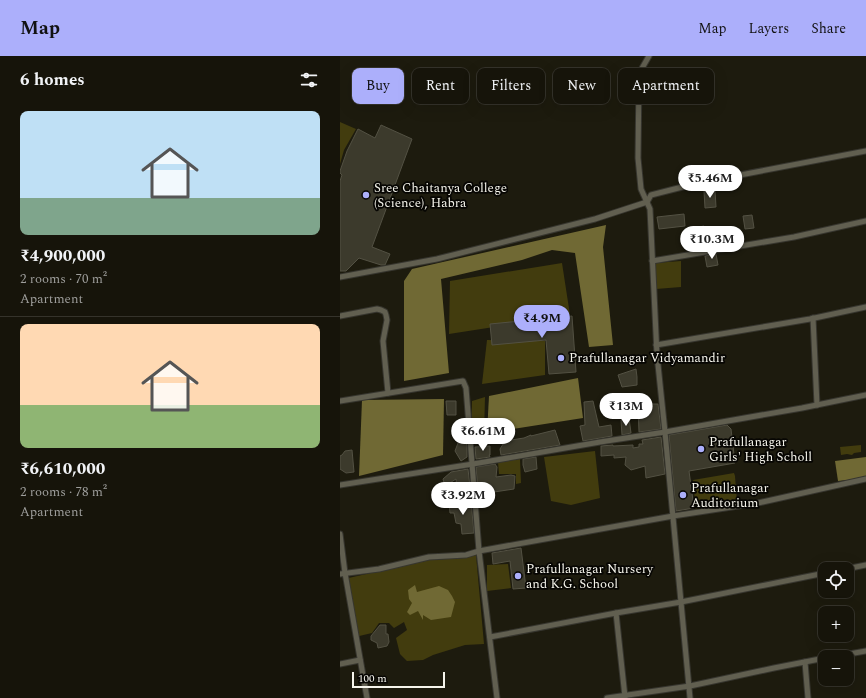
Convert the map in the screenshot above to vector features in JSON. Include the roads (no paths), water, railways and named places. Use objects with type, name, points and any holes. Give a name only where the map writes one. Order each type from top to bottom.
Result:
[{"type":"street","points":[[649,56],[639,76],[638,158],[641,189],[650,209],[656,345],[690,698]]},
{"type":"street","points":[[340,277],[437,259],[595,219],[647,202],[651,195],[698,183],[866,151]]},
{"type":"street","points":[[652,261],[794,237],[866,221]]},
{"type":"street","points":[[656,345],[813,318],[866,307]]},
{"type":"street","points":[[340,316],[377,309],[385,312],[387,320],[383,341],[388,393]]},
{"type":"street","points":[[813,318],[817,405]]},
{"type":"street","points":[[340,401],[463,382],[466,388],[479,550],[497,698]]},
{"type":"street","points":[[340,485],[665,432],[866,395]]},
{"type":"street","points":[[343,573],[378,569],[429,557],[466,555],[479,550],[673,516],[758,503],[866,478]]},
{"type":"street","points":[[340,534],[343,573],[367,698]]},
{"type":"street","points":[[854,567],[866,565]]},
{"type":"street","points":[[490,637],[681,602],[818,574]]},
{"type":"street","points":[[616,613],[625,697]]},
{"type":"street","points":[[854,653],[866,651]]},
{"type":"street","points":[[607,698],[625,697],[690,686],[818,659]]},
{"type":"street","points":[[340,664],[360,660]]},
{"type":"street","points":[[805,662],[808,698]]},
{"type":"place","name":"Sree Chaitanya College (Science), Habra","points":[[366,195]]},
{"type":"place","name":"Prafullanagar Vidyamandir","points":[[561,358]]},
{"type":"place","name":"Prafullanagar Girls' High Scholl","points":[[701,449]]},
{"type":"place","name":"Prafullanagar Auditorium","points":[[683,495]]},
{"type":"place","name":"Prafullanagar Nursery and K.G. School","points":[[518,576]]}]
